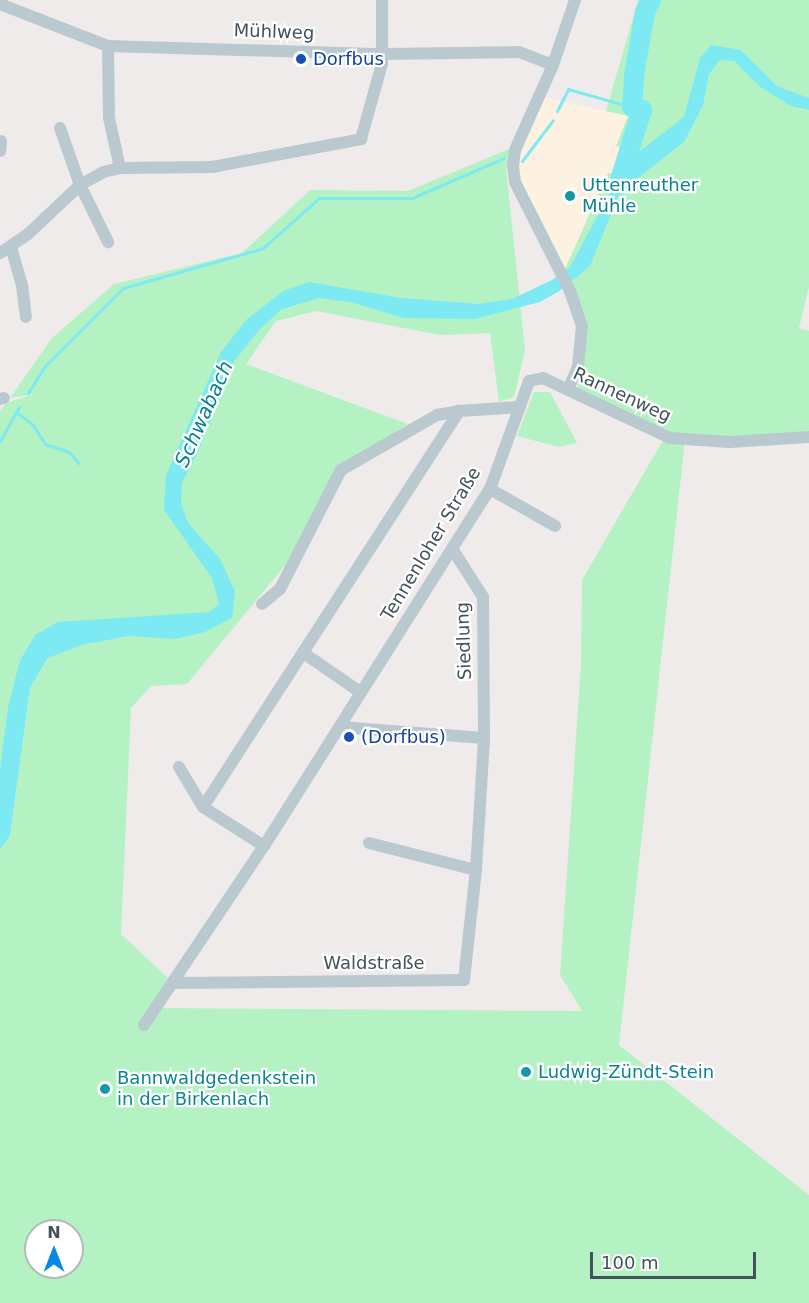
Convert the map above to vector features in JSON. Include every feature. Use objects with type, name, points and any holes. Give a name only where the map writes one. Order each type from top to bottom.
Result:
[{"type":"street","points":[[26,317],[22,285],[5,250],[80,185],[120,168],[212,167],[361,140],[382,54],[382,0]]},
{"type":"street","points":[[568,390],[580,358],[582,326],[570,291],[514,182],[513,166],[515,150],[553,65],[575,0]]},
{"type":"street","name":"Mühlweg","points":[[0,4],[108,46],[382,54],[519,52],[553,65]]},
{"type":"street","points":[[108,46],[109,118],[120,168]]},
{"type":"street","points":[[60,128],[80,185],[108,242]]},
{"type":"street","points":[[0,151],[1,141]]},
{"type":"street","name":"Rannenweg","points":[[529,381],[543,378],[670,438],[730,442],[809,437]]},
{"type":"street","name":"Tennenloher Straße","points":[[144,1025],[264,846],[490,489],[529,381]]},
{"type":"street","points":[[262,604],[280,589],[341,470],[419,424],[459,411],[520,408]]},
{"type":"street","points":[[203,807],[305,654],[459,411]]},
{"type":"street","points":[[490,489],[555,526]]},
{"type":"street","name":"Siedlung","points":[[453,550],[483,597],[484,738]]},
{"type":"street","points":[[305,654],[360,692]]},
{"type":"street","points":[[340,727],[484,738]]},
{"type":"street","name":"Waldstraße","points":[[173,983],[464,980],[476,870],[484,738]]},
{"type":"street","points":[[179,767],[203,807],[264,846]]},
{"type":"street","points":[[369,843],[476,870]]},
{"type":"shaded area","points":[[544,97],[628,116],[616,146],[622,147],[614,174],[608,173],[565,269],[520,183],[518,172],[520,156]]},
{"type":"green space","points":[[638,0],[809,0],[809,287],[799,328],[809,331],[809,436],[685,440],[619,1045],[809,1195],[809,1303],[0,1303],[0,849],[10,836],[30,688],[49,657],[82,645],[130,636],[35,635],[20,660],[0,769],[0,411],[6,403],[34,394],[10,398],[52,338],[114,284],[242,253],[310,190],[408,191],[511,148],[506,168],[525,350],[514,397],[499,402],[490,333],[440,335],[316,311],[276,321],[246,364],[408,424],[337,468],[291,558],[187,684],[151,686],[131,708],[121,934],[171,981],[155,1008],[582,1011],[560,975],[581,663],[582,580],[666,435],[577,391],[588,323],[565,269],[608,173],[614,174],[622,148],[616,146],[628,116],[606,111]]},
{"type":"green space","points":[[534,392],[550,392],[577,443],[559,447],[517,436]]},
{"type":"water","points":[[711,45],[741,50],[777,86],[809,98],[809,110],[791,106],[759,86],[734,61],[720,60],[709,74],[703,105],[684,142],[620,192],[590,266],[561,290],[540,302],[475,319],[404,318],[350,302],[319,298],[282,309],[260,329],[232,364],[200,447],[182,483],[181,504],[188,523],[220,559],[235,591],[232,618],[205,632],[175,639],[130,636],[82,645],[48,658],[30,688],[10,836],[0,849],[0,769],[8,707],[20,660],[35,635],[58,622],[209,612],[219,604],[212,578],[164,510],[166,475],[221,352],[246,320],[283,291],[309,282],[401,298],[478,304],[512,299],[552,280],[570,267],[622,171],[637,153],[684,117],[700,58]]},
{"type":"waterway","name":"Schwabach","points":[[618,186],[642,110],[632,107],[634,75],[645,12],[651,0]]},
{"type":"waterway","points":[[557,111],[568,89],[632,107]]},
{"type":"waterway","points":[[522,161],[553,120]]},
{"type":"waterway","points":[[28,393],[45,366],[123,288],[263,248],[319,198],[412,198],[504,158]]},
{"type":"waterway","points":[[0,441],[19,407]]},
{"type":"waterway","points":[[16,412],[33,425],[45,444],[69,452],[79,463]]},
{"type":"place","name":"Dorfbus","points":[[301,59]]},
{"type":"place","name":"Uttenreuther Mühle","points":[[570,196]]},
{"type":"place","name":"(Dorfbus)","points":[[349,737]]},
{"type":"place","name":"Ludwig-Zündt-Stein","points":[[526,1072]]},
{"type":"place","name":"Bannwaldgedenkstein in der Birkenlach","points":[[105,1089]]}]
